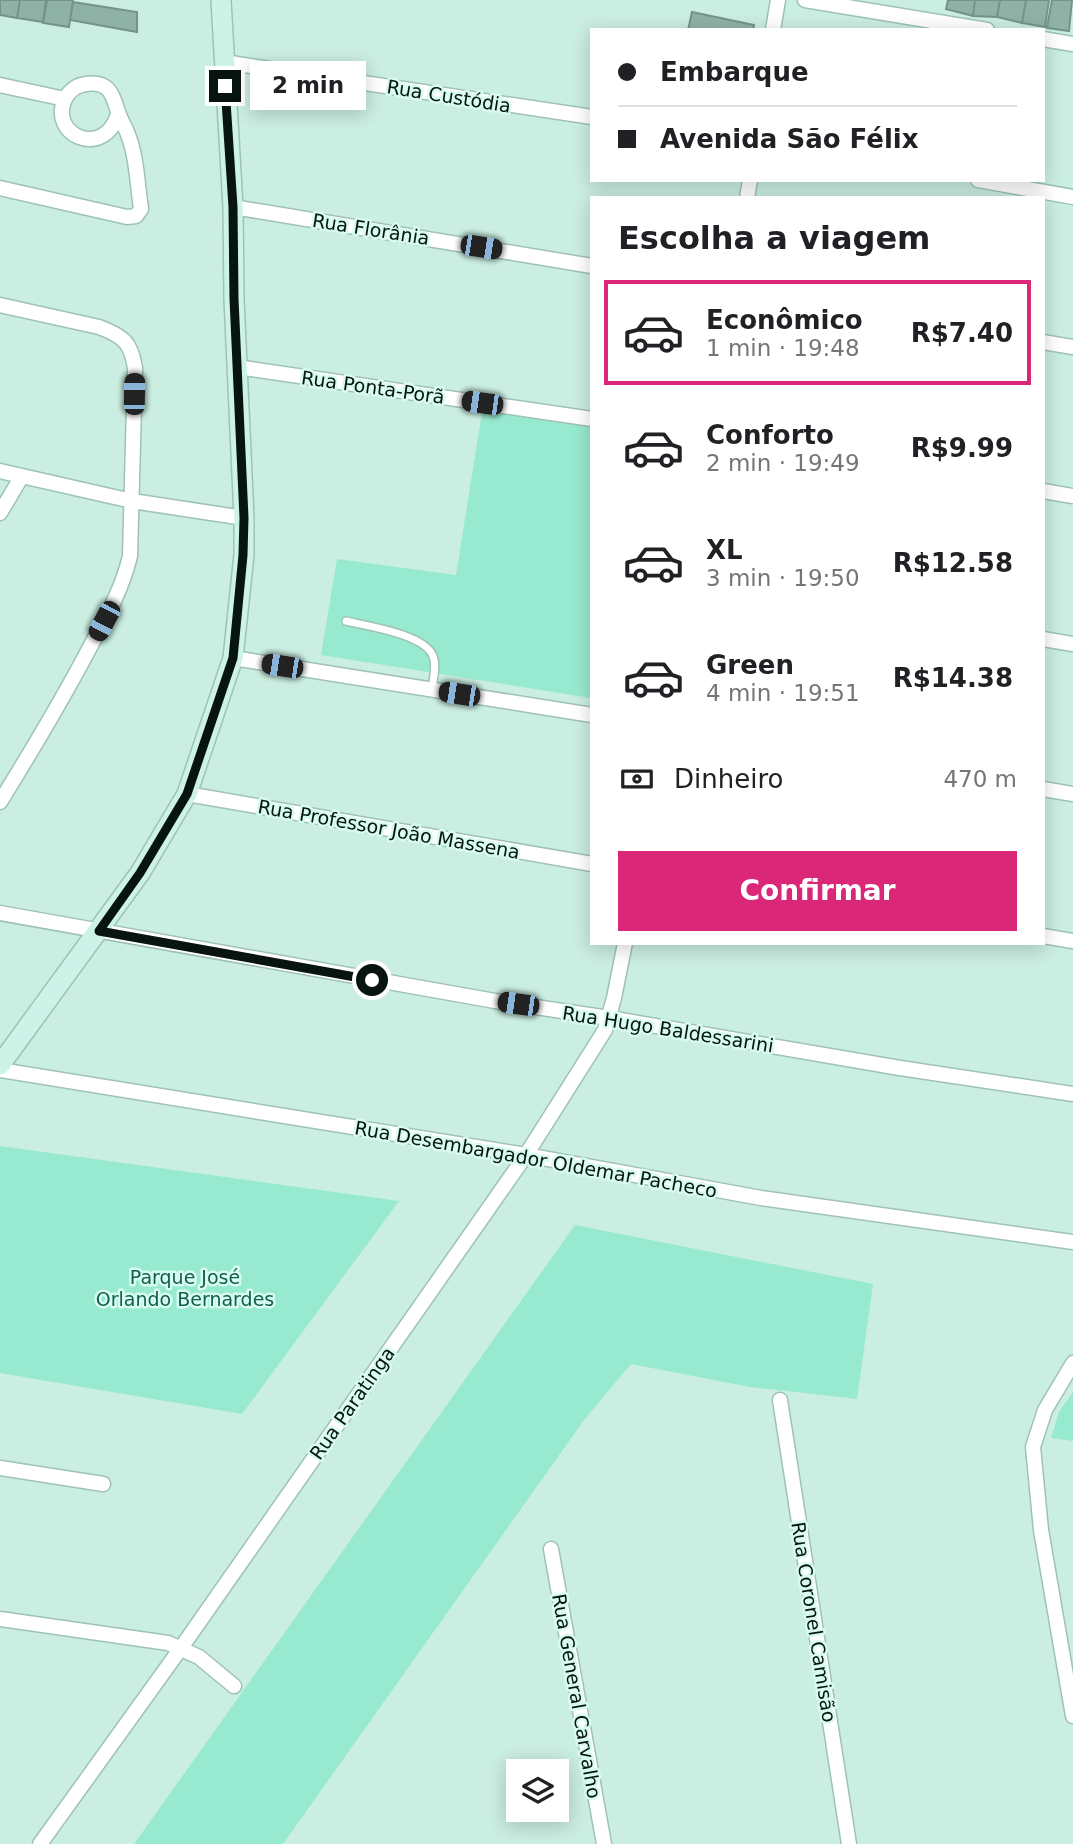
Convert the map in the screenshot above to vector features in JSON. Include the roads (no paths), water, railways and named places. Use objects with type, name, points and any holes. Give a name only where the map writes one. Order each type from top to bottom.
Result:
[{"type":"street","points":[[0,1065],[140,873],[187,794],[233,658],[244,518],[233,207],[221,0]]},
{"type":"street","points":[[774,28],[778,0]]},
{"type":"street","points":[[805,0],[975,28]]},
{"type":"street","points":[[1045,39],[1073,44]]},
{"type":"street","name":"Rua Custódia","points":[[224,62],[590,117]]},
{"type":"street","points":[[0,187],[127,217],[136,216],[141,209],[132,149],[114,96],[98,84],[79,85],[65,99],[62,109],[63,120],[69,130],[77,137],[88,140],[108,134],[115,125],[118,114]]},
{"type":"street","points":[[0,85],[65,99]]},
{"type":"street","points":[[989,182],[1073,197]]},
{"type":"street","name":"Rua Florânia","points":[[233,207],[590,266]]},
{"type":"street","points":[[0,305],[99,327],[121,337],[133,352],[135,368],[130,556],[115,600],[59,705],[0,802]]},
{"type":"street","points":[[1045,342],[1073,347]]},
{"type":"street","name":"Rua Ponta-Porã","points":[[237,366],[590,419]]},
{"type":"street","points":[[0,471],[132,501],[244,518]]},
{"type":"street","points":[[0,513],[22,476]]},
{"type":"street","points":[[1045,491],[1073,496]]},
{"type":"street","points":[[1045,639],[1073,644]]},
{"type":"street","points":[[233,658],[590,715]]},
{"type":"street","points":[[1045,789],[1073,794]]},
{"type":"street","name":"Rua Professor João Massena","points":[[187,794],[590,864]]},
{"type":"street","name":"Rua Hugo Baldessarini","points":[[0,914],[412,987],[1073,1094]]},
{"type":"street","points":[[1045,936],[1073,941]]},
{"type":"street","name":"Rua Paratinga","points":[[40,1844],[181,1648],[526,1155],[598,1042],[609,1018],[625,945]]},
{"type":"street","name":"Rua Desembargador Oldemar Pacheco","points":[[0,1070],[526,1155],[761,1198],[1073,1242]]},
{"type":"street","points":[[1073,1363],[1045,1410],[1033,1447],[1041,1530],[1073,1716]]},
{"type":"street","name":"Rua Coronel Camisão","points":[[780,1400],[849,1844]]},
{"type":"street","points":[[0,1468],[103,1484]]},
{"type":"street","name":"Rua General Carvalho","points":[[551,1549],[604,1844]]},
{"type":"street","points":[[2,1622],[168,1643],[199,1657],[234,1686]]},
{"type":"lane","points":[[346,621],[413,638],[425,644],[433,655],[435,668],[432,690]]},
{"type":"park label","name":"Parque José Orlando Bernardes","points":[[185,1288]]}]
